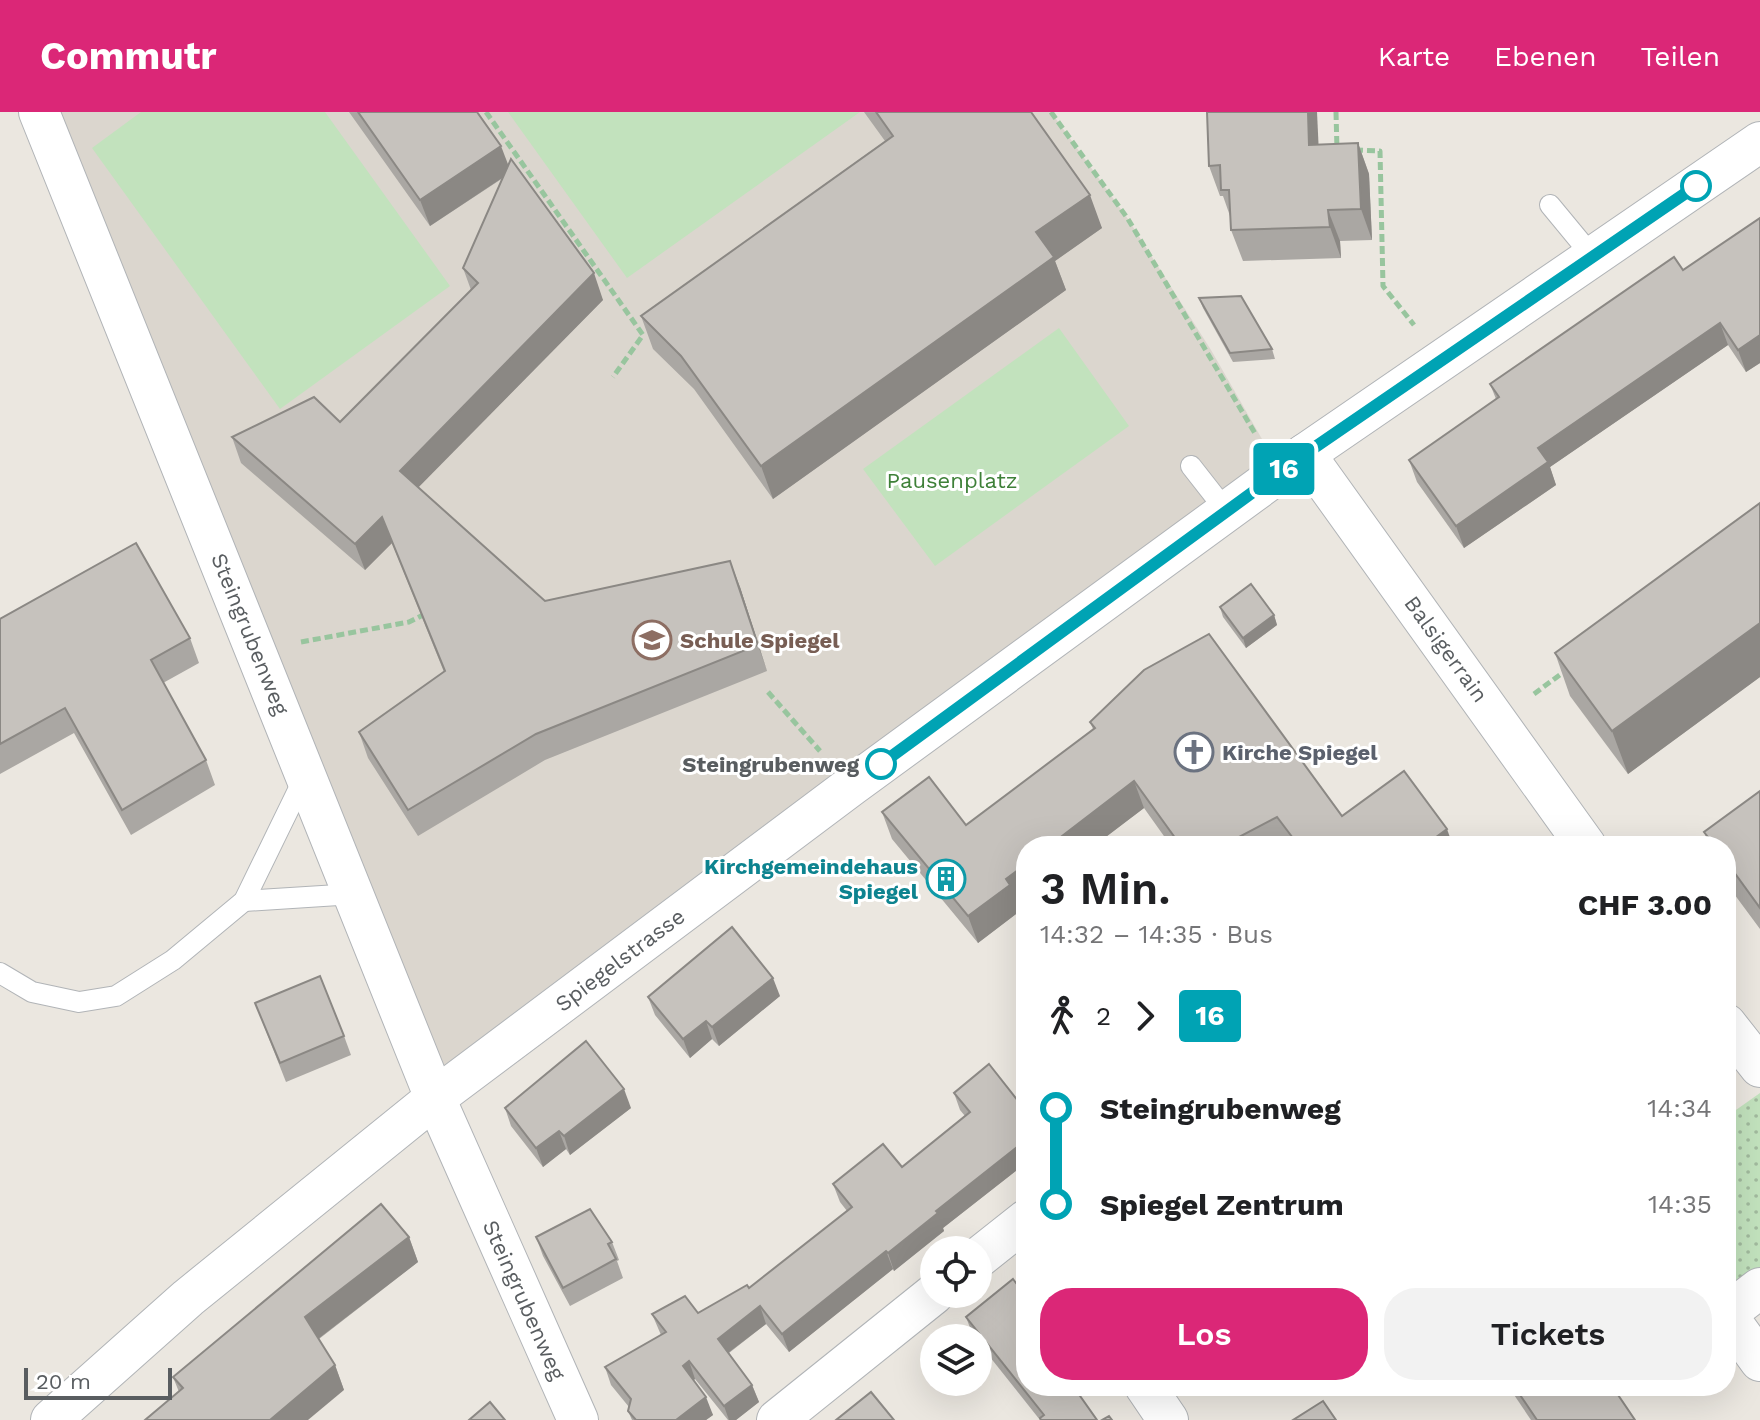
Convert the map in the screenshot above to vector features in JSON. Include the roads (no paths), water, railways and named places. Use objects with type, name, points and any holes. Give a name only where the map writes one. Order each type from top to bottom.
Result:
[{"type":"street","name":"Steingrubenweg","points":[[39,112],[435,1098],[578,1420]]},
{"type":"street","name":"Spiegelstrasse","points":[[51,1420],[188,1298],[435,1098],[851,786],[1292,464],[1760,142]]},
{"type":"street","name":"Balsigerrain","points":[[1292,464],[1499,722],[1579,836]]},
{"type":"street","points":[[1736,1037],[1760,1067]]},
{"type":"street","points":[[992,1247],[1016,1228]]},
{"type":"street","points":[[1736,1306],[1760,1288]]},
{"type":"street","points":[[777,1420],[920,1305]]},
{"type":"street","points":[[1736,1328],[1760,1361]]},
{"type":"street","points":[[1152,1396],[1168,1420]]},
{"type":"lane","points":[[1550,205],[1593,257]]},
{"type":"lane","points":[[1191,466],[1227,512]]},
{"type":"lane","points":[[0,973],[32,992],[79,1002],[116,996],[173,960],[244,901],[306,774]]},
{"type":"lane","points":[[244,901],[354,894]]},
{"type":"place","name":"Schule Spiegel","points":[[652,640]]},
{"type":"place","name":"Kirche Spiegel","points":[[1194,752]]},
{"type":"place","name":"Steingrubenweg","points":[[881,764]]},
{"type":"place","name":"Kirchgemeindehaus Spiegel","points":[[946,879]]},
{"type":"park label","name":"Pausenplatz","points":[[952,480]]}]
